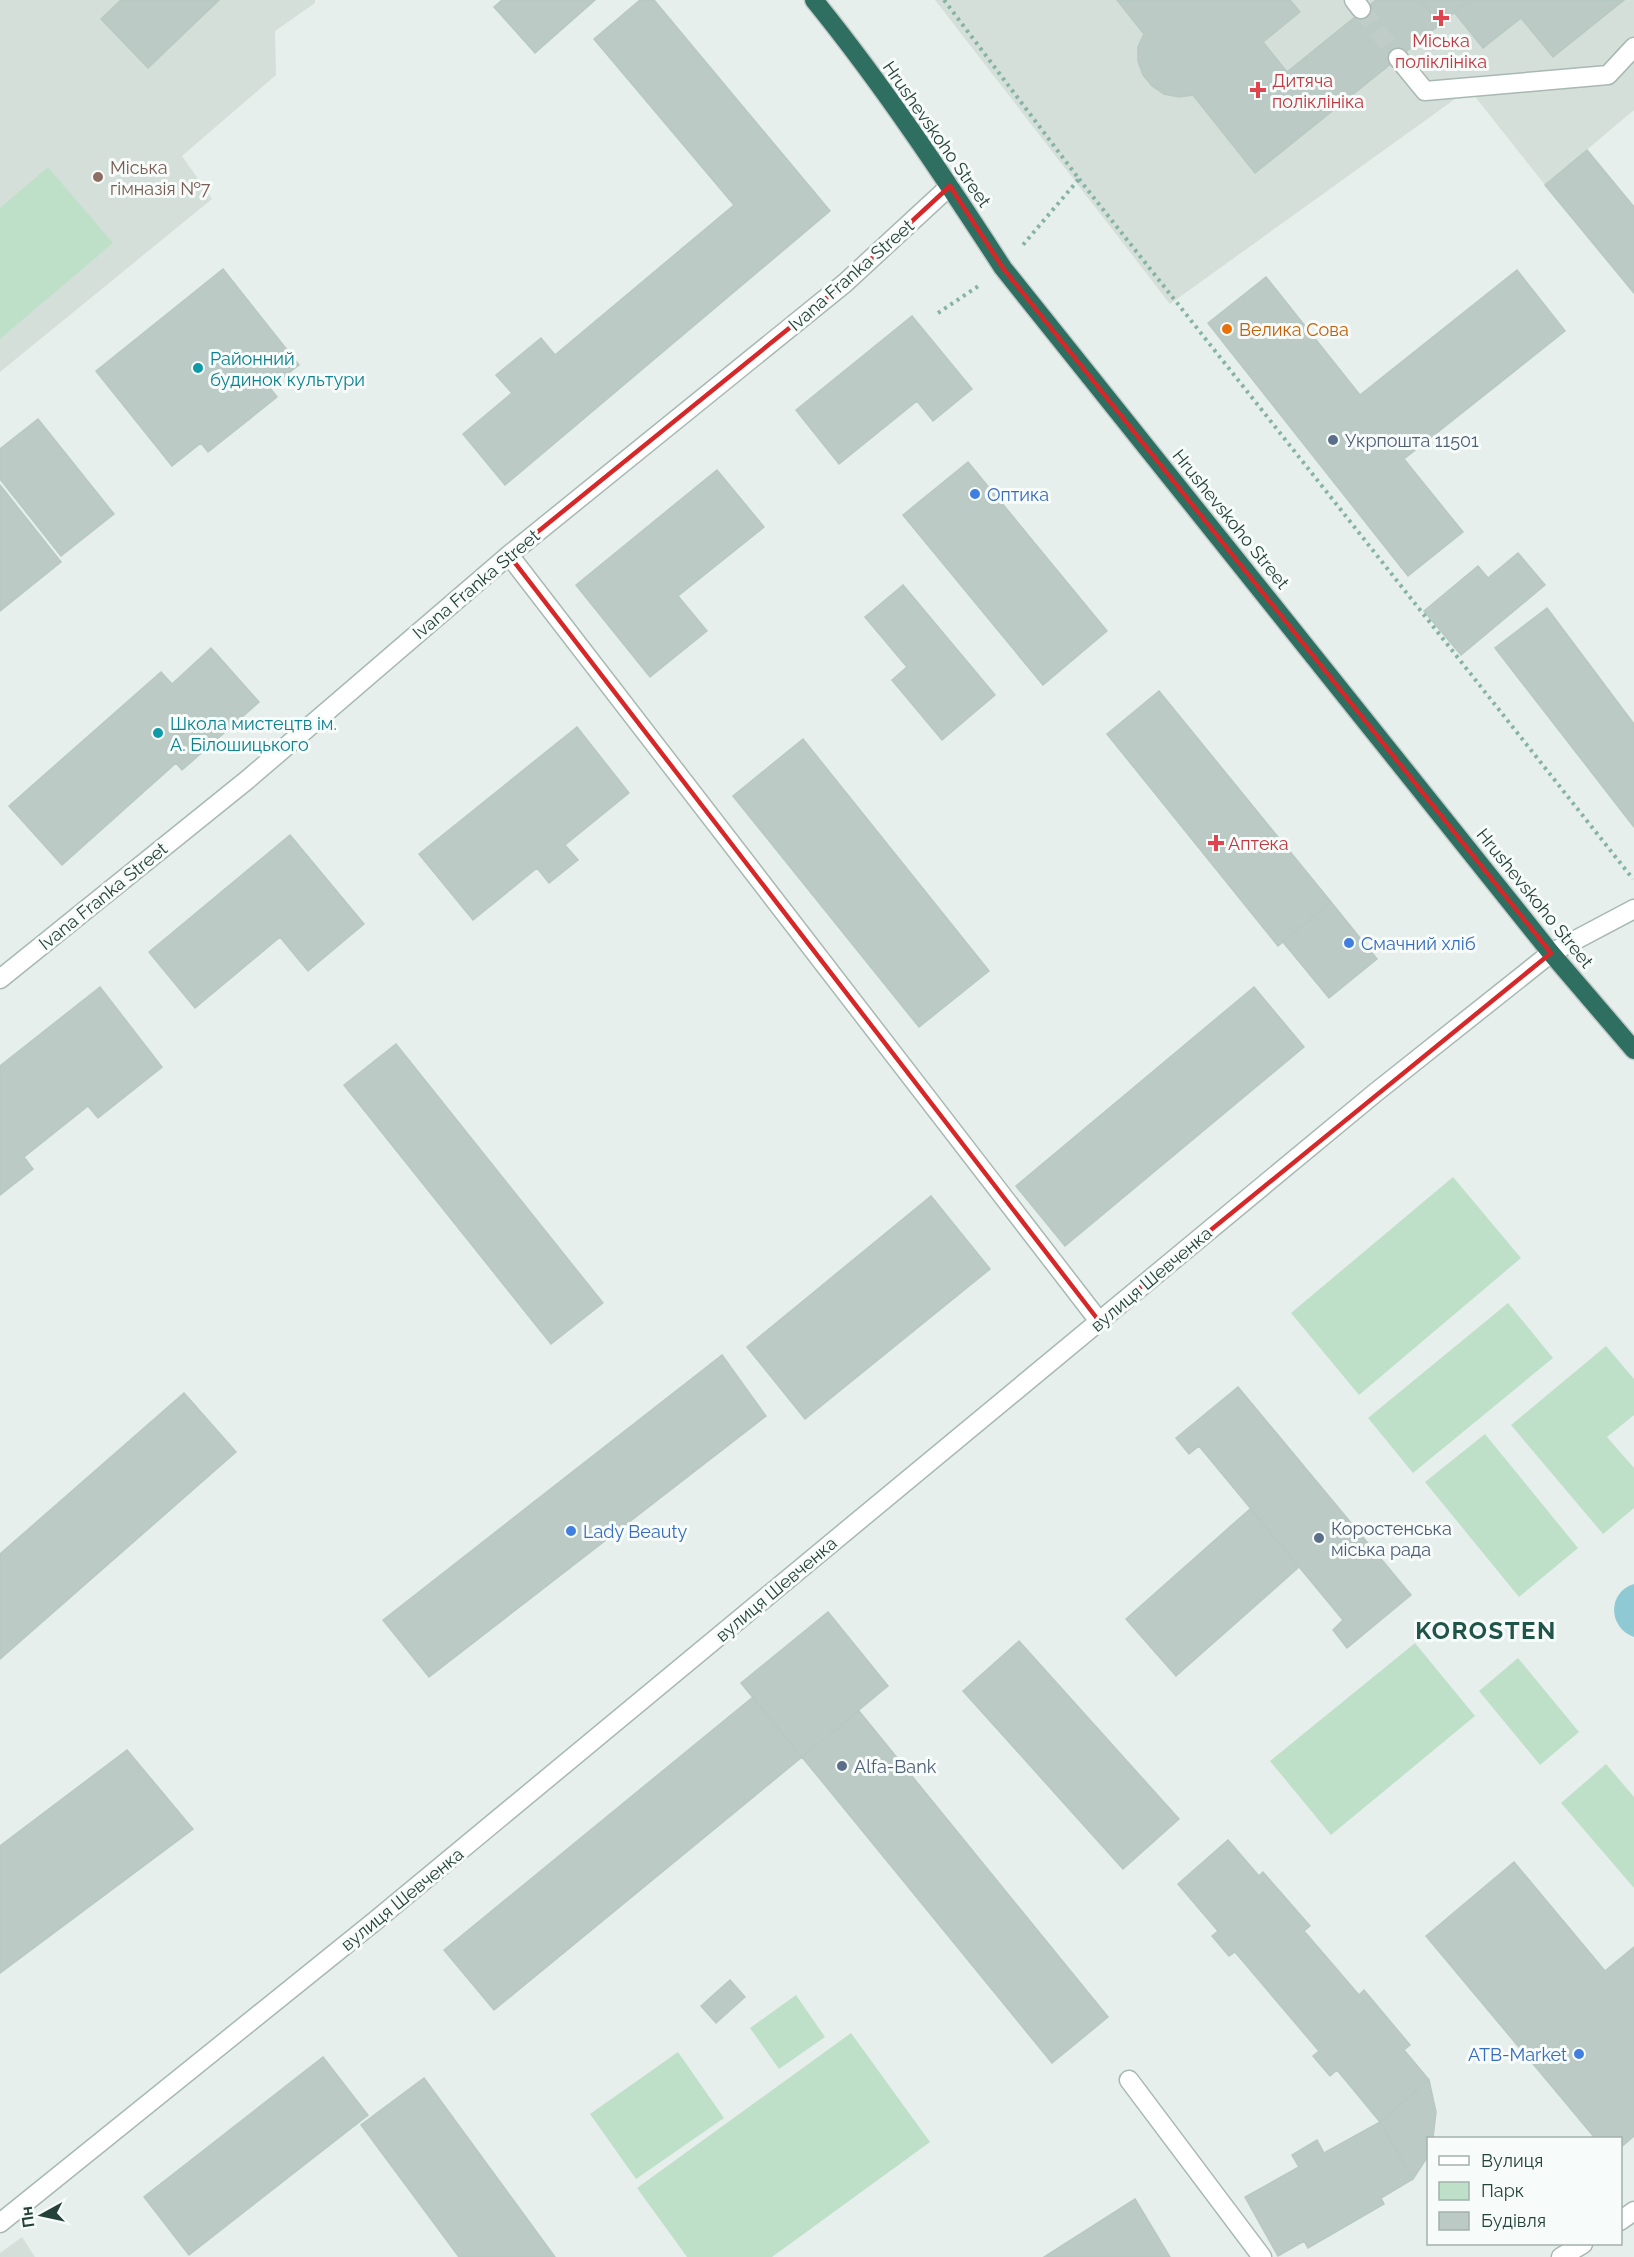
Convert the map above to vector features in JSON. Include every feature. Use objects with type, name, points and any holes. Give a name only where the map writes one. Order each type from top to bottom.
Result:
[{"type":"highway","name":"Hrushevskoho Street","points":[[814,0],[846,39],[950,186],[1003,268],[1551,953],[1634,1050]]},
{"type":"street","points":[[1398,58],[1425,91],[1608,75],[1634,47]]},
{"type":"street","name":"Ivana Franka Street","points":[[0,980],[256,773],[509,555],[845,283],[950,186]]},
{"type":"street","points":[[509,555],[1099,1322]]},
{"type":"street","name":"вулиця Шевченка","points":[[0,2223],[375,1921],[1375,1094],[1551,953],[1634,909]]},
{"type":"street","points":[[1129,2080],[1262,2257]]},
{"type":"street","points":[[1561,2257],[1581,2245]]},
{"type":"path","points":[[944,0],[1079,179],[1634,880]]},
{"type":"path","points":[[938,313],[1003,268],[1079,179]]},
{"type":"highlighted area","points":[[950,186],[1003,268],[1551,953],[1099,1321],[509,555],[845,283]]},
{"type":"shaded area","name":"Міська гімназія №7","points":[[0,0],[315,0],[315,3],[275,31],[276,75],[182,156],[212,199],[0,372]]},
{"type":"shaded area","points":[[935,0],[1634,0],[1634,110],[1545,185],[1469,89],[1170,304]]},
{"type":"shaded area","points":[[22,2237],[35,2257],[0,2257],[0,2253]]},
{"type":"green space","points":[[48,167],[113,243],[0,339],[0,208]]},
{"type":"green space","points":[[1453,1177],[1521,1258],[1359,1395],[1291,1313]]},
{"type":"green space","points":[[1508,1303],[1553,1358],[1413,1473],[1368,1418]]},
{"type":"green space","points":[[1606,1346],[1634,1379],[1634,1415],[1607,1437],[1634,1468],[1634,1508],[1603,1534],[1511,1425]]},
{"type":"green space","points":[[1485,1434],[1578,1548],[1519,1597],[1425,1482]]},
{"type":"green space","points":[[1415,1643],[1475,1716],[1331,1835],[1270,1761]]},
{"type":"green space","points":[[1518,1658],[1579,1732],[1540,1765],[1479,1691]]},
{"type":"green space","points":[[1606,1764],[1634,1797],[1634,1888],[1561,1803]]},
{"type":"green space","points":[[796,1995],[825,2037],[779,2069],[750,2028]]},
{"type":"green space","points":[[851,2033],[930,2142],[772,2257],[687,2257],[637,2188]]},
{"type":"green space","points":[[678,2052],[724,2118],[636,2179],[590,2114]]},
{"type":"water","points":[[1634,1584],[1634,1637],[1619,1626],[1614,1610],[1619,1594]]},
{"type":"building","points":[[121,0],[219,0],[148,68],[101,19]]},
{"type":"building","points":[[502,0],[595,0],[535,53],[494,7]]},
{"type":"building","points":[[640,0],[654,0],[830,211],[505,485],[463,434],[512,393],[496,375],[541,338],[555,355],[734,205],[594,39]]},
{"type":"building","name":"Дитяча поліклініка","points":[[1117,0],[1290,0],[1300,12],[1263,42],[1287,72],[1376,0],[1420,0],[1439,25],[1255,173],[1193,95],[1179,97],[1164,94],[1152,86],[1143,75],[1138,61],[1138,47],[1144,34]]},
{"type":"building","name":"Міська поліклініка","points":[[1420,0],[1469,0],[1439,25]]},
{"type":"building","points":[[1469,0],[1624,0],[1553,57],[1521,18],[1483,48],[1454,12]]},
{"type":"building","points":[[1587,150],[1634,207],[1634,293],[1545,185]]},
{"type":"building","name":"Районний будинок культури","points":[[223,269],[299,365],[270,388],[277,397],[208,452],[201,443],[172,466],[96,371]]},
{"type":"building","points":[[1517,270],[1565,331],[1404,459],[1463,532],[1408,576],[1208,323],[1266,277],[1360,395]]},
{"type":"building","points":[[912,316],[972,389],[933,421],[917,401],[839,464],[796,410]]},
{"type":"building","points":[[38,419],[114,514],[61,556],[0,479],[0,449]]},
{"type":"building","points":[[968,462],[1107,631],[1043,685],[903,515]]},
{"type":"building","points":[[717,470],[764,527],[678,596],[707,631],[650,677],[576,585]]},
{"type":"building","points":[[0,485],[61,562],[0,611]]},
{"type":"building","points":[[1518,553],[1545,585],[1461,655],[1424,611],[1478,566],[1488,578]]},
{"type":"building","points":[[903,585],[995,695],[942,740],[892,680],[907,667],[865,617]]},
{"type":"building","points":[[1547,608],[1634,724],[1634,827],[1495,648]]},
{"type":"building","name":"Школа мистецтв ім. А. Білошицького","points":[[211,648],[259,702],[182,770],[176,763],[62,865],[9,806],[161,672],[172,684]]},
{"type":"building","points":[[1159,691],[1331,902],[1278,946],[1107,734]]},
{"type":"building","points":[[577,727],[629,793],[565,845],[578,860],[549,883],[537,868],[473,920],[419,854]]},
{"type":"building","points":[[803,739],[989,971],[919,1027],[733,796]]},
{"type":"building","points":[[290,835],[364,924],[308,971],[280,937],[195,1008],[149,952]]},
{"type":"building","points":[[1331,902],[1377,959],[1329,998],[1283,942]]},
{"type":"building","points":[[100,987],[162,1067],[98,1118],[88,1106],[24,1157],[33,1169],[0,1195],[0,1066]]},
{"type":"building","points":[[1254,987],[1304,1047],[1065,1246],[1016,1186]]},
{"type":"building","points":[[396,1044],[603,1303],[551,1344],[344,1085]]},
{"type":"building","points":[[931,1196],[990,1269],[805,1419],[747,1347]]},
{"type":"building","points":[[722,1355],[766,1416],[429,1677],[383,1620]]},
{"type":"building","name":"Коростенська міська рада","points":[[1238,1387],[1411,1595],[1347,1648],[1333,1630],[1343,1620],[1199,1446],[1189,1454],[1176,1438]]},
{"type":"building","points":[[184,1393],[236,1452],[0,1659],[0,1554]]},
{"type":"building","points":[[1250,1509],[1299,1567],[1176,1676],[1126,1619]]},
{"type":"building","points":[[828,1612],[888,1686],[802,1757],[741,1683]]},
{"type":"building","points":[[1019,1641],[1179,1819],[1123,1869],[963,1691]]},
{"type":"building","points":[[753,1697],[802,1757],[494,2010],[444,1950]]},
{"type":"building","points":[[859,1711],[1108,2017],[1052,2063],[802,1757]]},
{"type":"building","points":[[127,1750],[193,1829],[0,1973],[0,1846]]},
{"type":"building","points":[[1228,1840],[1259,1876],[1263,1872],[1310,1926],[1304,1931],[1359,1995],[1364,1990],[1410,2045],[1404,2050],[1429,2080],[1380,2122],[1337,2070],[1330,2076],[1313,2056],[1319,2051],[1235,1952],[1229,1956],[1212,1936],[1218,1931],[1178,1884]]},
{"type":"building","name":"ATB-Market","points":[[1514,1862],[1605,1971],[1634,1947],[1634,2136],[1622,2146],[1622,2137],[1594,2137],[1426,1936]]},
{"type":"building","points":[[730,1980],[745,1997],[716,2023],[701,2006]]},
{"type":"building","points":[[323,2057],[368,2115],[189,2255],[144,2197]]},
{"type":"building","points":[[424,2078],[555,2257],[459,2257],[361,2125]]},
{"type":"building","points":[[1429,2080],[1436,2112],[1433,2137],[1427,2137],[1427,2158],[1413,2179],[1380,2122]]},
{"type":"building","points":[[1380,2122],[1413,2179],[1381,2198],[1384,2204],[1308,2248],[1304,2241],[1278,2256],[1245,2197],[1299,2167],[1292,2155],[1317,2140],[1324,2153]]},
{"type":"building","points":[[1135,2199],[1170,2257],[1044,2257]]},
{"type":"tunnel","points":[[1361,9],[1398,58]]},
{"type":"place","name":"Міська поліклініка","points":[[1441,18]]},
{"type":"place","name":"Дитяча поліклініка","points":[[1258,90]]},
{"type":"place","name":"Міська гімназія №7","points":[[98,177]]},
{"type":"place","name":"Велика Сова","points":[[1227,329]]},
{"type":"place","name":"Районний будинок культури","points":[[198,368]]},
{"type":"place","name":"Укрпошта 11501","points":[[1333,440]]},
{"type":"place","name":"Оптика","points":[[975,494]]},
{"type":"place","name":"Школа мистецтв ім. А. Білошицького","points":[[158,733]]},
{"type":"place","name":"Аптека","points":[[1216,843]]},
{"type":"place","name":"Смачний хліб","points":[[1349,943]]},
{"type":"place","name":"Lady Beauty","points":[[571,1531]]},
{"type":"place","name":"Коростенська міська рада","points":[[1319,1538]]},
{"type":"place","name":"Alfa-Bank","points":[[842,1766]]},
{"type":"place","name":"ATB-Market","points":[[1579,2054]]},
{"type":"district","name":"KOROSTEN","points":[[1486,1630]]}]
